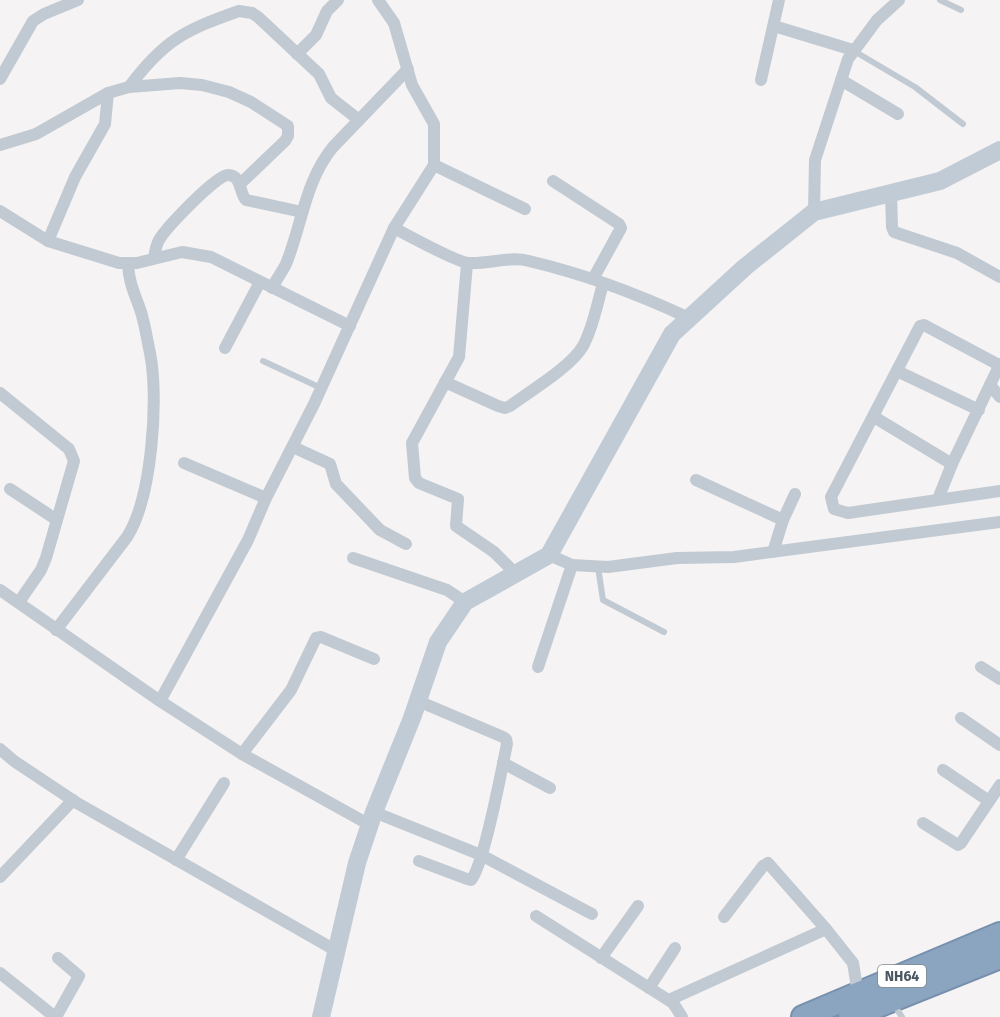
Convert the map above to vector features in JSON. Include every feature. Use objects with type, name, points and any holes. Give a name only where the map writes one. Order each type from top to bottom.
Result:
[{"type":"highway","name":"NH64","points":[[803,1017],[1000,934]]},
{"type":"highway","name":"NH64","points":[[850,1017],[896,1009],[1000,957]]},
{"type":"street","points":[[0,79],[33,21],[78,0]]},
{"type":"street","points":[[297,54],[316,35],[327,10],[338,0]]},
{"type":"street","points":[[160,700],[248,540],[266,498],[322,388],[394,228],[434,165],[434,124],[412,85],[394,23],[378,0]]},
{"type":"street","points":[[761,80],[778,0]]},
{"type":"street","points":[[814,212],[815,160],[848,59],[877,20],[899,0]]},
{"type":"street","points":[[129,87],[154,56],[182,34],[239,11],[252,13],[258,17],[322,78],[331,98],[359,120]]},
{"type":"street","points":[[774,26],[853,50]]},
{"type":"street","points":[[225,348],[266,285],[286,262],[310,188],[326,157],[408,69]]},
{"type":"street","points":[[841,80],[898,114]]},
{"type":"street","points":[[0,145],[36,134],[108,93],[129,87],[202,85],[241,97],[285,123],[289,130],[285,141],[240,184]]},
{"type":"street","points":[[48,241],[72,184],[105,124],[108,93]]},
{"type":"street","points":[[321,1017],[357,863],[438,642],[465,602],[549,555],[672,334],[745,267],[814,212],[940,181],[1000,150]]},
{"type":"street","points":[[434,165],[525,209]]},
{"type":"street","points":[[154,258],[160,237],[211,184],[228,175],[237,179],[241,193],[246,200],[302,212]]},
{"type":"street","points":[[445,382],[505,408],[572,361],[587,338],[598,281],[621,228],[619,224],[553,181]]},
{"type":"street","points":[[891,193],[894,232],[957,253],[1000,277]]},
{"type":"street","points":[[0,211],[48,241],[128,264],[182,252],[202,255],[350,326]]},
{"type":"street","points":[[394,228],[467,264],[507,258],[526,261],[598,281],[660,304],[689,318]]},
{"type":"street","points":[[56,630],[127,537],[134,526],[141,506],[152,446],[153,370],[141,311],[129,280],[128,264]]},
{"type":"street","points":[[467,264],[460,353],[412,443],[415,478],[420,483],[458,499],[456,526],[494,552],[516,574]]},
{"type":"street","points":[[939,499],[952,464],[999,364],[924,325],[920,326],[831,497],[834,508],[848,513],[1000,491]]},
{"type":"street","points":[[897,371],[979,410]]},
{"type":"street","points":[[990,385],[1000,397]]},
{"type":"street","points":[[0,393],[69,449],[73,455],[72,470],[44,564],[19,602]]},
{"type":"street","points":[[874,417],[952,464]]},
{"type":"street","points":[[293,447],[330,464],[336,484],[380,530],[406,544]]},
{"type":"street","points":[[184,462],[266,498]]},
{"type":"street","points":[[696,480],[783,520]]},
{"type":"street","points":[[10,489],[57,520]]},
{"type":"street","points":[[773,552],[783,520],[795,494]]},
{"type":"street","points":[[549,555],[572,565],[608,567],[677,558],[734,557],[1000,522]]},
{"type":"street","points":[[353,558],[447,590],[465,602]]},
{"type":"street","points":[[538,667],[572,565]]},
{"type":"street","points":[[0,590],[242,754],[372,819],[481,855],[592,914]]},
{"type":"street","points":[[242,754],[291,690],[316,638],[321,637],[374,659]]},
{"type":"street","points":[[981,667],[1000,680]]},
{"type":"street","points":[[418,701],[506,739],[503,763],[474,876],[471,880],[419,861]]},
{"type":"street","points":[[961,718],[1000,744]]},
{"type":"street","points":[[0,749],[14,761],[73,800],[335,950]]},
{"type":"street","points":[[503,763],[549,788]]},
{"type":"street","points":[[943,770],[989,801]]},
{"type":"street","points":[[176,860],[224,783]]},
{"type":"street","points":[[923,823],[957,845],[1000,785]]},
{"type":"street","points":[[0,877],[73,800]]},
{"type":"street","points":[[724,917],[763,866],[768,863],[853,963],[858,994]]},
{"type":"street","points":[[601,958],[638,906]]},
{"type":"street","points":[[536,916],[669,1000],[678,1009],[681,1017]]},
{"type":"street","points":[[669,1000],[826,929]]},
{"type":"street","points":[[649,988],[675,948]]},
{"type":"street","points":[[0,973],[56,1017],[79,976],[58,958]]},
{"type":"lane","points":[[940,0],[961,10]]},
{"type":"lane","points":[[853,50],[915,87],[963,124]]},
{"type":"lane","points":[[263,361],[322,388]]},
{"type":"lane","points":[[598,567],[603,600],[664,632]]}]
